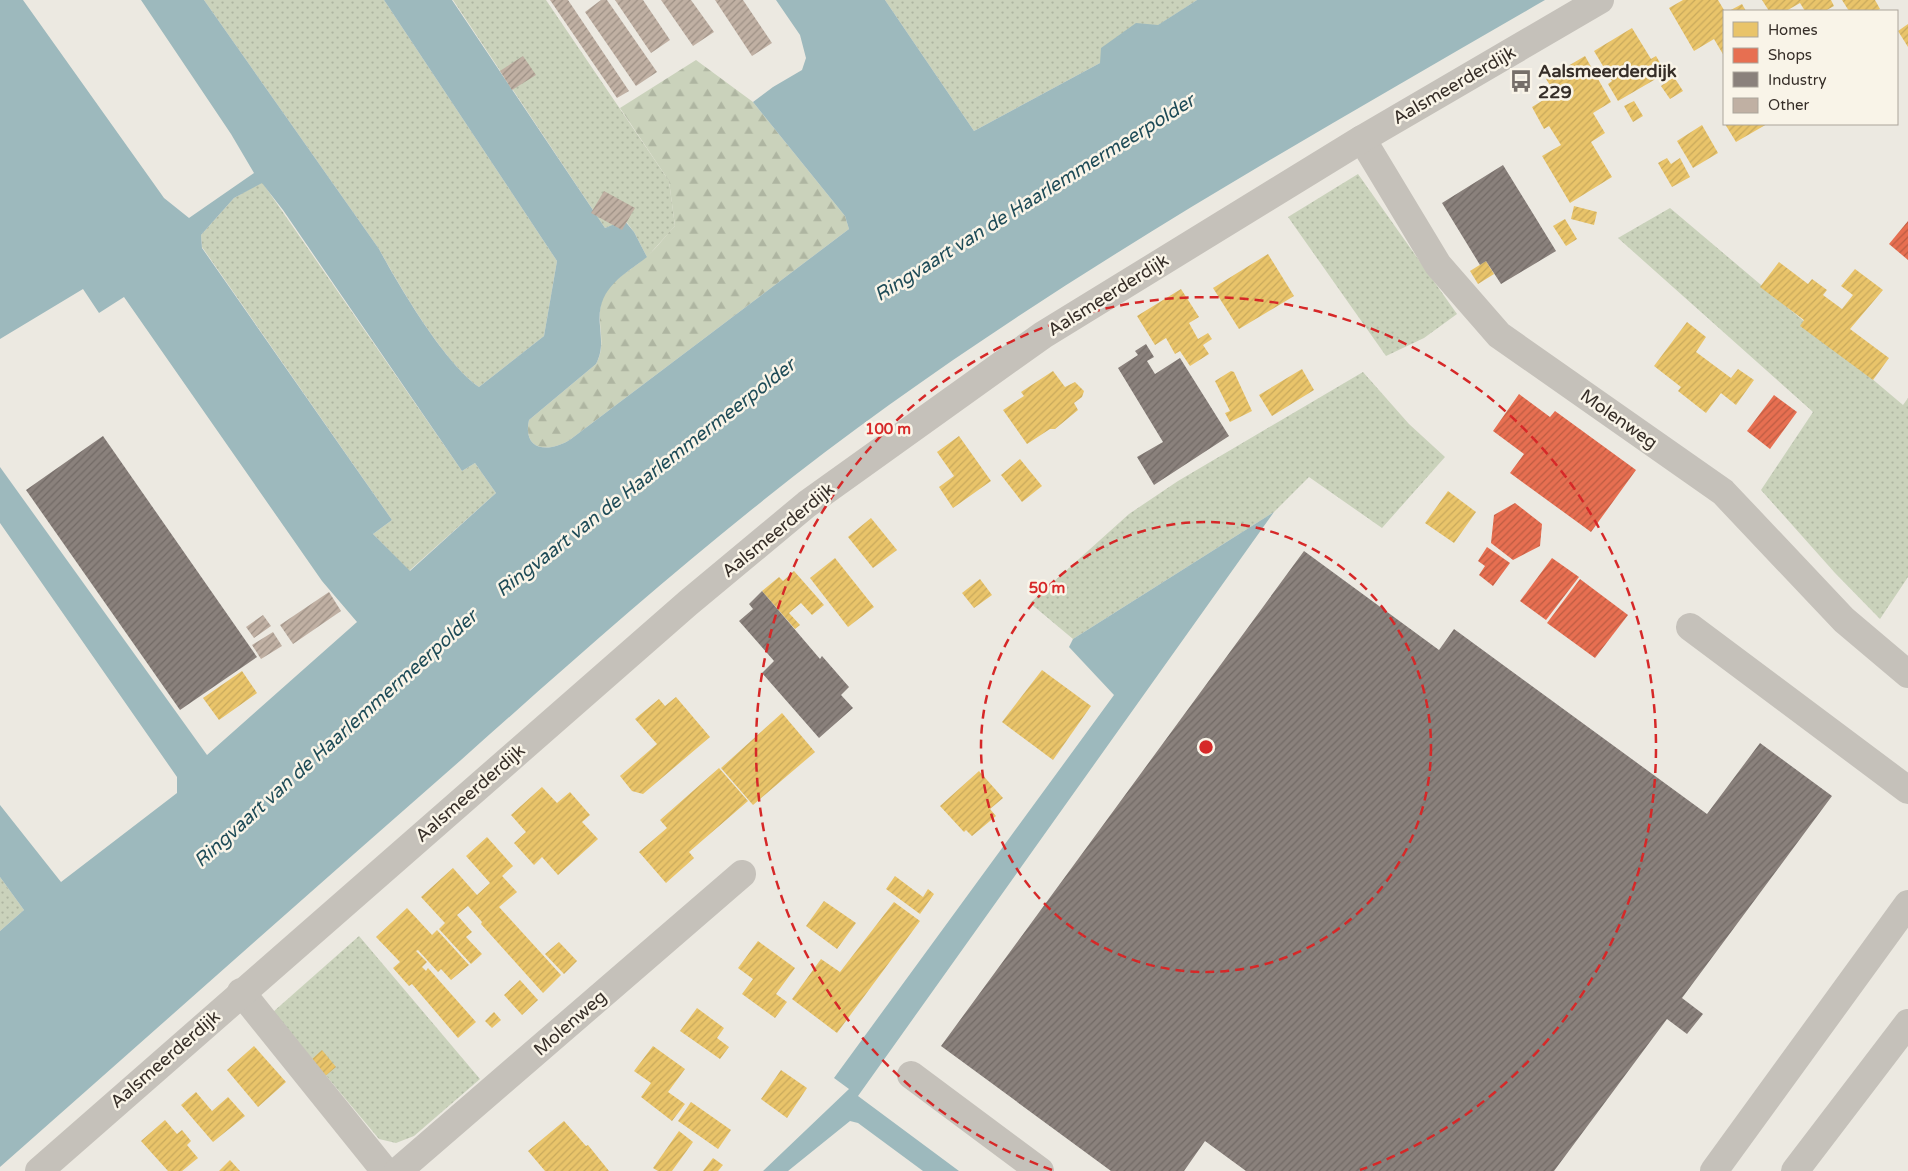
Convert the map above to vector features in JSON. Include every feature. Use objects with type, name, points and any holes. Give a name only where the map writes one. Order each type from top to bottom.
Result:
[{"type":"street","name":"Aalsmeerderdijk","points":[[39,1171],[241,992],[688,603],[807,504],[1043,335],[1362,140],[1600,0]]},
{"type":"street","name":"Molenweg","points":[[1362,140],[1438,265],[1499,335],[1724,492],[1844,620],[1908,674]]},
{"type":"street","points":[[1690,626],[1908,790]]},
{"type":"street","name":"Molenweg","points":[[398,1171],[742,874]]},
{"type":"street","points":[[1714,1171],[1908,904]]},
{"type":"street","points":[[241,992],[385,1171]]},
{"type":"street","points":[[1795,1171],[1908,1023]]},
{"type":"street","points":[[911,1075],[1040,1171]]},
{"type":"green space","points":[[204,0],[384,0],[557,261],[544,336],[479,387],[466,376],[424,324],[379,249]]},
{"type":"green space","points":[[453,0],[546,0],[669,181],[675,226],[647,257],[634,232],[625,220],[605,228]]},
{"type":"green space","points":[[885,0],[1197,0],[1100,63],[974,131]]},
{"type":"green space","points":[[696,60],[753,102],[845,216],[849,229],[571,439],[563,444],[547,448],[540,447],[534,444],[530,438],[528,431],[529,420],[596,364],[601,348],[600,308],[605,293],[615,281],[650,253],[675,226],[669,181],[620,108]]},
{"type":"green space","points":[[1358,174],[1457,314],[1424,338],[1386,356],[1288,217]]},
{"type":"green space","points":[[262,182],[462,471],[475,463],[496,493],[409,571],[373,534],[392,520],[202,247],[201,235],[234,198]]},
{"type":"green space","points":[[1670,208],[1903,405],[1908,398],[1908,577],[1880,619],[1835,573],[1761,490],[1813,412],[1618,238]]},
{"type":"green space","points":[[1363,372],[1409,424],[1445,457],[1382,528],[1309,477],[1274,512],[1073,639],[1030,603],[1129,514],[1178,481]]},
{"type":"green space","points":[[0,877],[24,910],[0,931]]},
{"type":"green space","points":[[359,936],[480,1079],[414,1136],[396,1143],[379,1139],[273,1012]]},
{"type":"water","name":"Ringvaart van de Haarlemmermeerpolder","points":[[0,0],[23,0],[164,198],[189,218],[254,173],[231,134],[141,0],[204,0],[379,249],[410,303],[438,343],[452,361],[479,387],[544,336],[557,261],[384,0],[452,0],[605,228],[624,220],[634,232],[647,257],[612,285],[606,293],[600,313],[601,345],[596,364],[529,420],[528,431],[530,438],[534,444],[547,448],[563,444],[571,439],[849,229],[845,216],[753,102],[773,87],[802,70],[806,58],[800,35],[776,0],[885,0],[974,131],[1100,63],[1101,48],[1136,23],[1158,25],[1197,0],[1545,0],[1295,145],[1130,245],[968,350],[833,446],[724,532],[617,622],[0,1167],[0,931],[24,910],[0,877],[0,805],[61,882],[177,793],[177,777],[0,523],[0,467],[207,755],[357,622],[322,581],[124,297],[99,313],[83,289],[0,339]],"holes":[[[262,183],[283,210],[462,471],[475,463],[496,493],[410,571],[373,534],[392,520],[202,248],[201,235],[234,198]]]},
{"type":"water","points":[[1274,512],[858,1096],[959,1171],[923,1171],[858,1123],[850,1121],[788,1171],[763,1171],[849,1089],[834,1078],[1114,695],[1069,647],[1073,639]]},
{"type":"building: Homes","points":[[1683,0],[1718,0],[1724,10],[1723,54],[1714,39],[1694,51],[1669,8]]},
{"type":"building: Homes","points":[[1762,0],[1831,0],[1834,6],[1827,10],[1804,10],[1800,3],[1788,10],[1768,10]]},
{"type":"building: Homes","points":[[1842,0],[1875,0],[1880,9],[1878,10],[1848,10]]},
{"type":"building: Homes","points":[[1742,4],[1745,10],[1731,10]]},
{"type":"building: Homes","points":[[1908,24],[1908,47],[1898,31]]},
{"type":"building: Homes","points":[[1632,28],[1651,59],[1656,56],[1666,73],[1618,101],[1608,84],[1612,81],[1594,51]]},
{"type":"building: Homes","points":[[1585,56],[1611,102],[1593,113],[1605,133],[1591,142],[1612,177],[1570,203],[1542,156],[1561,145],[1549,126],[1544,129],[1532,107],[1555,93],[1546,79]]},
{"type":"building: Homes","points":[[1674,77],[1683,91],[1670,99],[1661,86]]},
{"type":"building: Homes","points":[[1634,101],[1643,116],[1633,122],[1624,106]]},
{"type":"building: Homes","points":[[1702,125],[1718,153],[1693,168],[1677,141]]},
{"type":"building: Homes","points":[[1726,125],[1765,125],[1736,142]]},
{"type":"building: Homes","points":[[1667,158],[1671,164],[1680,158],[1690,177],[1672,187],[1658,163]]},
{"type":"building: Homes","points":[[1574,206],[1597,212],[1594,225],[1571,219]]},
{"type":"building: Homes","points":[[1565,219],[1577,239],[1566,246],[1553,226]]},
{"type":"building: Homes","points":[[1268,254],[1294,296],[1239,329],[1213,288]]},
{"type":"building: Homes","points":[[1486,261],[1494,274],[1478,284],[1470,271]]},
{"type":"building: Homes","points":[[1779,262],[1808,284],[1812,279],[1827,290],[1823,295],[1842,309],[1853,295],[1841,286],[1855,269],[1883,290],[1850,329],[1889,358],[1873,380],[1800,326],[1804,320],[1760,287]]},
{"type":"building: Homes","points":[[1181,289],[1199,317],[1189,323],[1198,339],[1208,333],[1212,339],[1203,345],[1209,354],[1190,366],[1180,351],[1175,354],[1166,338],[1155,345],[1137,316]]},
{"type":"building: Homes","points":[[1687,322],[1706,337],[1696,352],[1731,378],[1738,369],[1754,380],[1736,405],[1721,393],[1706,413],[1678,391],[1681,387],[1654,366]]},
{"type":"building: Homes","points":[[1302,369],[1314,390],[1272,416],[1259,395]]},
{"type":"building: Homes","points":[[1053,371],[1065,387],[1075,382],[1084,391],[1082,397],[1074,403],[1078,410],[1055,429],[1050,429],[1027,444],[1003,410],[1024,396],[1021,392]]},
{"type":"building: Homes","points":[[1231,371],[1234,372],[1252,411],[1230,422],[1225,413],[1230,411],[1215,381]]},
{"type":"building: Homes","points":[[959,436],[991,481],[953,508],[939,487],[954,476],[937,452]]},
{"type":"building: Homes","points":[[1020,459],[1042,486],[1022,502],[1001,475]]},
{"type":"building: Homes","points":[[1448,491],[1476,512],[1454,543],[1425,523]]},
{"type":"building: Homes","points":[[871,518],[897,550],[873,568],[848,537]]},
{"type":"building: Homes","points":[[835,558],[874,607],[848,627],[810,578]]},
{"type":"building: Homes","points":[[794,571],[824,605],[812,615],[801,603],[789,613],[800,625],[795,629],[762,591],[779,577],[783,581]]},
{"type":"building: Homes","points":[[980,579],[992,595],[974,608],[962,593]]},
{"type":"building: Homes","points":[[1042,670],[1091,706],[1053,760],[1002,722]]},
{"type":"building: Homes","points":[[242,671],[257,693],[219,720],[203,698]]},
{"type":"building: Homes","points":[[676,697],[710,737],[643,794],[632,791],[620,776],[657,744],[635,719],[659,699],[665,706]]},
{"type":"building: Homes","points":[[782,713],[815,752],[753,805],[721,768]]},
{"type":"building: Homes","points":[[719,768],[748,801],[689,852],[694,858],[666,883],[639,852],[667,828],[660,820]]},
{"type":"building: Homes","points":[[979,771],[1003,798],[990,809],[996,816],[972,836],[966,830],[964,832],[940,806]]},
{"type":"building: Homes","points":[[542,787],[557,803],[570,792],[590,815],[582,822],[598,839],[558,875],[542,857],[534,865],[514,843],[526,832],[511,815]]},
{"type":"building: Homes","points":[[487,837],[513,866],[502,876],[517,892],[499,907],[561,975],[543,993],[481,924],[482,922],[468,906],[457,915],[472,932],[466,937],[482,954],[471,964],[439,929],[445,923],[421,897],[453,868],[477,895],[490,883],[466,856]]},
{"type":"building: Homes","points":[[895,876],[923,897],[928,889],[934,894],[920,914],[886,889]]},
{"type":"building: Homes","points":[[824,901],[856,923],[837,949],[806,926]]},
{"type":"building: Homes","points":[[894,902],[920,921],[837,1033],[792,999],[821,959],[840,972]]},
{"type":"building: Homes","points":[[407,908],[432,935],[437,930],[469,965],[451,980],[441,969],[438,972],[418,950],[416,951],[427,962],[422,967],[426,971],[428,968],[476,1022],[458,1038],[412,984],[409,986],[393,968],[400,962],[376,937]]},
{"type":"building: Homes","points":[[758,941],[795,968],[776,994],[787,1002],[775,1018],[742,994],[753,979],[738,968]]},
{"type":"building: Homes","points":[[559,942],[577,961],[564,974],[545,954]]},
{"type":"building: Homes","points":[[520,980],[538,1000],[522,1015],[504,995]]},
{"type":"building: Homes","points":[[697,1008],[724,1028],[717,1038],[729,1047],[720,1059],[680,1031]]},
{"type":"building: Homes","points":[[494,1012],[501,1020],[492,1028],[485,1021]]},
{"type":"building: Homes","points":[[254,1046],[286,1082],[258,1107],[227,1070]]},
{"type":"building: Homes","points":[[653,1046],[685,1069],[668,1092],[685,1104],[672,1121],[641,1097],[651,1083],[634,1071]]},
{"type":"building: Homes","points":[[322,1050],[336,1067],[324,1077],[310,1061]]},
{"type":"building: Homes","points":[[781,1070],[807,1088],[787,1118],[761,1099]]},
{"type":"building: Homes","points":[[196,1092],[212,1111],[228,1097],[245,1116],[213,1142],[181,1105]]},
{"type":"building: Homes","points":[[691,1102],[731,1130],[718,1149],[678,1121]]},
{"type":"building: Homes","points":[[165,1120],[177,1134],[182,1130],[191,1141],[187,1145],[198,1158],[182,1171],[168,1171],[141,1141]]},
{"type":"building: Homes","points":[[564,1121],[586,1146],[588,1145],[609,1171],[545,1171],[528,1151]]},
{"type":"building: Homes","points":[[679,1131],[693,1142],[672,1171],[658,1171],[653,1168]]},
{"type":"building: Homes","points":[[713,1158],[723,1165],[718,1171],[703,1171]]},
{"type":"building: Homes","points":[[230,1160],[240,1171],[219,1171]]},
{"type":"building: Shops","points":[[1908,221],[1908,260],[1889,244]]},
{"type":"building: Shops","points":[[1519,394],[1550,417],[1555,411],[1636,470],[1591,532],[1510,473],[1524,454],[1493,431]]},
{"type":"building: Shops","points":[[1774,395],[1797,412],[1770,449],[1747,431]]},
{"type":"building: Shops","points":[[1515,503],[1542,524],[1540,546],[1513,560],[1491,543],[1494,515]]},
{"type":"building: Shops","points":[[1487,547],[1510,563],[1493,586],[1479,575],[1485,566],[1478,561]]},
{"type":"building: Shops","points":[[1552,558],[1579,577],[1546,620],[1520,601]]},
{"type":"building: Shops","points":[[1580,579],[1628,615],[1595,658],[1547,623]]},
{"type":"building: Industry","points":[[1503,165],[1556,251],[1501,284],[1486,261],[1480,265],[1442,203]]},
{"type":"building: Industry","points":[[1146,344],[1154,357],[1147,361],[1155,374],[1180,358],[1229,436],[1154,485],[1137,457],[1163,442],[1118,368],[1138,355],[1135,351]]},
{"type":"building: Industry","points":[[103,436],[257,657],[180,710],[26,490]]},
{"type":"building: Industry","points":[[1304,551],[1439,650],[1454,629],[1707,814],[1760,743],[1832,796],[1682,998],[1703,1014],[1687,1034],[1667,1019],[1554,1171],[1246,1171],[1205,1141],[1184,1171],[1111,1171],[941,1046]]},
{"type":"building: Industry","points":[[762,591],[820,659],[822,656],[849,687],[841,695],[853,708],[819,738],[762,673],[774,661],[739,621],[753,609],[749,604]]},
{"type":"building: Other","points":[[550,0],[568,0],[629,91],[617,98]]},
{"type":"building: Other","points":[[601,0],[607,0],[657,72],[636,86],[585,12]]},
{"type":"building: Other","points":[[615,0],[643,0],[670,40],[651,53]]},
{"type":"building: Other","points":[[661,0],[691,0],[714,32],[693,46]]},
{"type":"building: Other","points":[[715,0],[743,0],[772,43],[752,56]]},
{"type":"building: Other","points":[[523,56],[536,75],[512,90],[500,71]]},
{"type":"building: Other","points":[[604,191],[635,208],[622,230],[591,213]]},
{"type":"building: Other","points":[[329,592],[341,611],[293,644],[280,625]]},
{"type":"building: Other","points":[[263,615],[271,626],[254,638],[246,627]]},
{"type":"building: Other","points":[[273,632],[282,646],[261,659],[252,645]]},
{"type":"place","name":"Aalsmeerderdijk 229","points":[[1521,81]]}]
